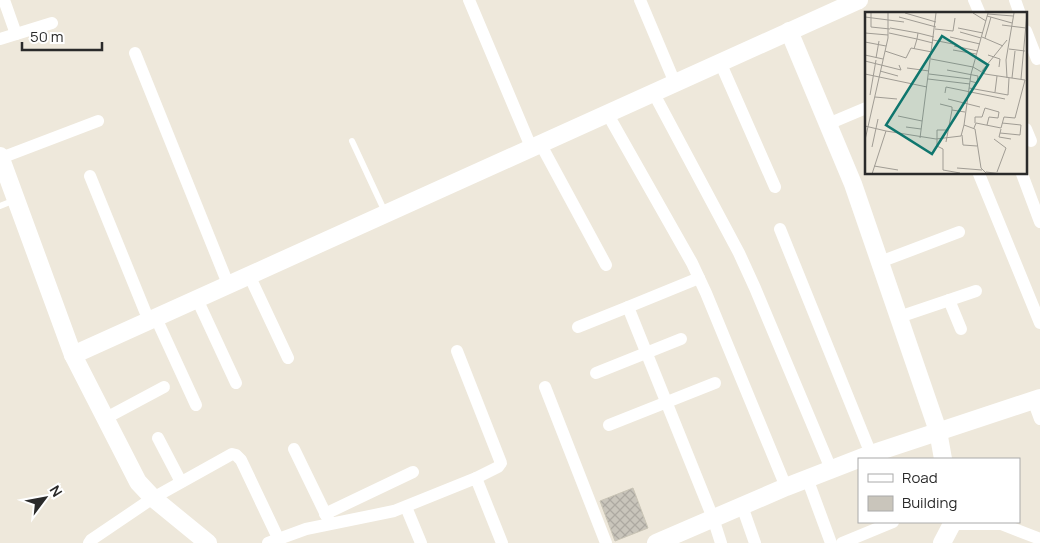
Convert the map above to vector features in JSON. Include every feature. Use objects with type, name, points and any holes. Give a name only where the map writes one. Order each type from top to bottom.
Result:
[{"type":"street","points":[[4,0],[16,34]]},
{"type":"street","points":[[469,0],[536,145],[606,265]]},
{"type":"street","points":[[640,0],[674,83]]},
{"type":"street","points":[[974,0],[979,12]]},
{"type":"street","points":[[1014,0],[1019,12]]},
{"type":"street","points":[[73,355],[851,2]]},
{"type":"street","points":[[0,39],[52,23]]},
{"type":"street","points":[[789,30],[852,184],[938,431],[944,458]]},
{"type":"street","points":[[1028,36],[1037,59]]},
{"type":"street","points":[[135,53],[228,284]]},
{"type":"street","points":[[720,62],[775,187]]},
{"type":"street","points":[[653,92],[739,253],[831,469]]},
{"type":"street","points":[[828,124],[865,108]]},
{"type":"street","points":[[607,113],[699,278],[786,487]]},
{"type":"street","points":[[98,121],[0,157],[8,203],[73,355],[138,482],[153,498],[208,543]]},
{"type":"street","points":[[1028,134],[1031,141]]},
{"type":"street","points":[[979,175],[1040,323]]},
{"type":"street","points":[[1022,175],[1040,222]]},
{"type":"street","points":[[90,176],[153,319],[196,405]]},
{"type":"street","points":[[780,229],[872,456],[938,431],[1037,399],[1040,419]]},
{"type":"street","points":[[880,262],[959,232]]},
{"type":"street","points":[[249,275],[288,358]]},
{"type":"street","points":[[578,327],[699,278]]},
{"type":"street","points":[[899,317],[976,291]]},
{"type":"street","points":[[197,299],[236,383]]},
{"type":"street","points":[[949,300],[961,329]]},
{"type":"street","points":[[628,307],[713,518],[721,543]]},
{"type":"street","points":[[596,373],[681,339]]},
{"type":"street","points":[[328,519],[381,515],[406,507],[498,467],[501,463],[457,351]]},
{"type":"street","points":[[609,425],[715,384]]},
{"type":"street","points":[[545,387],[606,543]]},
{"type":"street","points":[[106,418],[164,388]]},
{"type":"street","points":[[158,438],[181,482]]},
{"type":"street","points":[[294,449],[328,519]]},
{"type":"street","points":[[89,543],[153,498],[228,455],[236,455],[241,460],[273,541],[328,519],[413,472]]},
{"type":"street","points":[[656,543],[807,478],[858,460]]},
{"type":"street","points":[[476,478],[502,543]]},
{"type":"street","points":[[807,478],[831,543]]},
{"type":"street","points":[[742,506],[755,543]]},
{"type":"street","points":[[406,507],[421,543]]},
{"type":"street","points":[[842,543],[890,523]]},
{"type":"street","points":[[942,543],[953,523],[1001,524],[1040,539]]},
{"type":"lane","points":[[352,141],[385,213]]},
{"type":"building","points":[[633,488],[648,528],[615,541],[600,501]]}]
